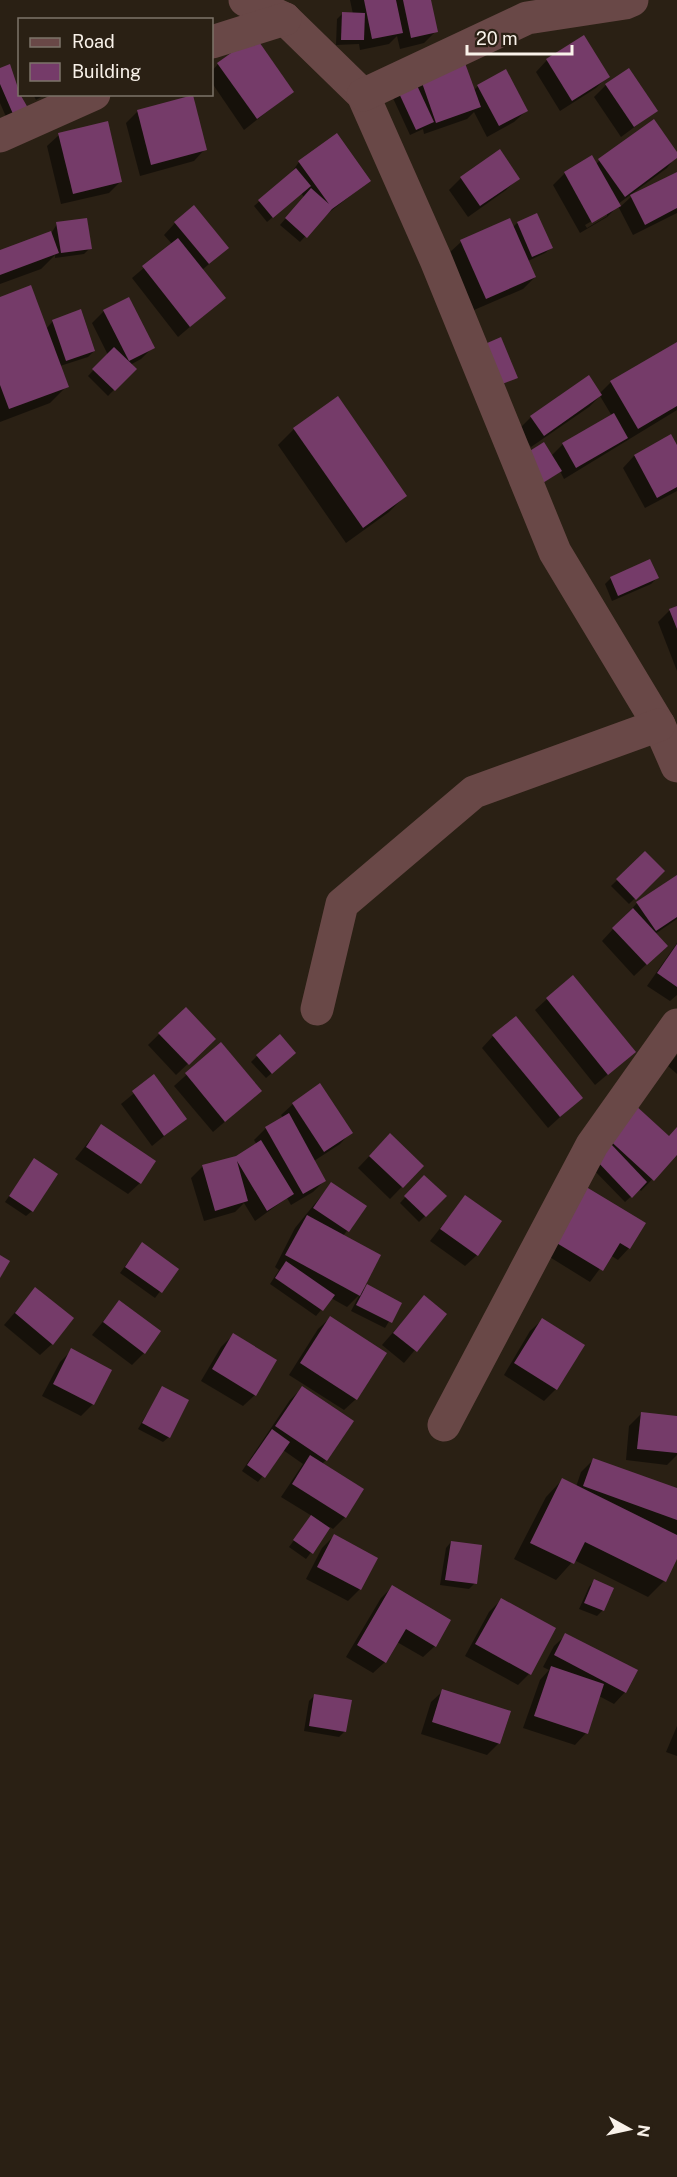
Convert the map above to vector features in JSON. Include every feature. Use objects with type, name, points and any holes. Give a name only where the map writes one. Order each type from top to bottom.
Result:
[{"type":"street","points":[[245,0],[285,19],[363,96],[436,260],[555,552],[659,725],[677,766]]},
{"type":"street","points":[[363,96],[527,18],[627,1]]},
{"type":"street","points":[[213,42],[285,19]]},
{"type":"street","points":[[0,136],[90,96]]},
{"type":"street","points":[[317,1009],[342,904],[474,792],[659,725]]},
{"type":"street","points":[[444,1425],[592,1145],[677,1025]]},
{"type":"building","points":[[364,0],[396,0],[403,33],[372,39]]},
{"type":"building","points":[[403,0],[431,0],[438,32],[411,38]]},
{"type":"building","points":[[342,12],[365,13],[364,40],[341,40]]},
{"type":"building","points":[[584,35],[610,77],[572,101],[546,59]]},
{"type":"building","points":[[255,36],[294,92],[257,119],[217,63]]},
{"type":"building","points":[[465,63],[481,107],[436,123],[421,80]]},
{"type":"building","points":[[10,64],[18,88],[18,96],[21,96],[28,108],[13,114],[0,84],[0,68]]},
{"type":"building","points":[[629,68],[658,111],[634,127],[605,84]]},
{"type":"building","points":[[506,69],[528,111],[499,126],[477,85]]},
{"type":"building","points":[[415,81],[434,122],[416,130],[397,89]]},
{"type":"building","points":[[193,96],[207,150],[151,165],[137,110]]},
{"type":"building","points":[[654,119],[677,152],[677,158],[625,197],[598,159]]},
{"type":"building","points":[[108,121],[122,182],[73,194],[58,133]]},
{"type":"building","points":[[337,133],[371,181],[332,209],[307,238],[285,218],[311,188],[329,204],[298,161]]},
{"type":"building","points":[[500,149],[520,179],[480,206],[460,177]]},
{"type":"building","points":[[592,155],[621,206],[592,223],[564,172]]},
{"type":"building","points":[[296,168],[311,186],[273,218],[258,200]]},
{"type":"building","points":[[677,172],[677,208],[645,225],[630,195]]},
{"type":"building","points":[[194,205],[229,248],[209,264],[174,222]]},
{"type":"building","points":[[537,213],[553,248],[532,257],[517,222]]},
{"type":"building","points":[[87,218],[92,249],[61,253],[56,222]]},
{"type":"building","points":[[510,218],[536,277],[486,299],[460,240]]},
{"type":"building","points":[[51,231],[59,253],[0,275],[0,250]]},
{"type":"building","points":[[178,238],[226,298],[190,327],[142,266]]},
{"type":"building","points":[[31,285],[69,387],[9,409],[0,385],[0,297]]},
{"type":"building","points":[[129,297],[155,348],[129,361],[103,310]]},
{"type":"building","points":[[81,309],[95,351],[66,361],[52,320]]},
{"type":"building","points":[[501,337],[518,378],[494,387],[478,347]]},
{"type":"building","points":[[677,342],[677,406],[638,429],[610,381]]},
{"type":"building","points":[[114,347],[137,369],[115,391],[92,369]]},
{"type":"building","points":[[589,375],[602,395],[544,436],[530,416]]},
{"type":"building","points":[[338,396],[407,496],[363,528],[293,428]]},
{"type":"building","points":[[614,413],[628,438],[576,468],[562,443]]},
{"type":"building","points":[[671,434],[677,445],[677,487],[657,498],[634,455]]},
{"type":"building","points":[[544,442],[562,471],[538,486],[520,457]]},
{"type":"building","points":[[650,559],[659,578],[618,596],[610,577]]},
{"type":"building","points":[[677,606],[677,629],[669,609]]},
{"type":"building","points":[[645,851],[665,871],[636,900],[616,879]]},
{"type":"building","points":[[677,875],[677,917],[656,931],[636,902]]},
{"type":"building","points":[[633,908],[668,946],[647,965],[612,928]]},
{"type":"building","points":[[677,944],[677,987],[657,973]]},
{"type":"building","points":[[573,975],[636,1052],[608,1075],[546,998]]},
{"type":"building","points":[[186,1007],[216,1039],[189,1065],[158,1033]]},
{"type":"building","points":[[516,1016],[583,1098],[560,1117],[492,1035]]},
{"type":"building","points":[[280,1034],[296,1053],[272,1074],[256,1055]]},
{"type":"building","points":[[221,1042],[262,1091],[225,1122],[185,1073]]},
{"type":"building","points":[[154,1074],[187,1119],[164,1136],[132,1091]]},
{"type":"building","points":[[320,1083],[353,1133],[324,1152],[292,1103]]},
{"type":"building","points":[[634,1104],[669,1136],[677,1127],[677,1155],[654,1181],[605,1136]]},
{"type":"building","points":[[289,1113],[326,1181],[303,1194],[265,1127]]},
{"type":"building","points":[[101,1124],[156,1161],[141,1184],[86,1147]]},
{"type":"building","points":[[390,1133],[424,1166],[403,1188],[369,1156]]},
{"type":"building","points":[[261,1140],[294,1194],[267,1211],[237,1161],[248,1201],[215,1211],[202,1165],[236,1156]]},
{"type":"building","points":[[611,1144],[647,1182],[632,1198],[595,1159]]},
{"type":"building","points":[[34,1158],[58,1174],[33,1212],[9,1196]]},
{"type":"building","points":[[424,1175],[447,1196],[426,1217],[404,1196]]},
{"type":"building","points":[[331,1182],[367,1206],[349,1232],[313,1208]]},
{"type":"building","points":[[583,1185],[646,1223],[630,1249],[620,1243],[603,1271],[550,1239]]},
{"type":"building","points":[[465,1195],[502,1221],[478,1256],[440,1229]]},
{"type":"building","points":[[307,1215],[381,1255],[360,1296],[285,1255]]},
{"type":"building","points":[[142,1242],[179,1269],[162,1293],[125,1267]]},
{"type":"building","points":[[0,1255],[10,1261],[0,1278]]},
{"type":"building","points":[[286,1261],[335,1295],[323,1311],[275,1278]]},
{"type":"building","points":[[367,1284],[402,1303],[392,1323],[356,1305]]},
{"type":"building","points":[[35,1287],[74,1318],[53,1345],[15,1313]]},
{"type":"building","points":[[424,1295],[447,1314],[417,1352],[393,1333]]},
{"type":"building","points":[[119,1300],[161,1331],[145,1354],[103,1322]]},
{"type":"building","points":[[330,1316],[387,1353],[357,1400],[300,1363]]},
{"type":"building","points":[[542,1318],[585,1345],[557,1390],[514,1363]]},
{"type":"building","points":[[233,1333],[277,1360],[256,1396],[212,1369]]},
{"type":"building","points":[[71,1348],[112,1370],[94,1405],[53,1384]]},
{"type":"building","points":[[162,1386],[189,1400],[170,1438],[142,1423]]},
{"type":"building","points":[[302,1386],[354,1421],[327,1461],[275,1426]]},
{"type":"building","points":[[641,1412],[677,1416],[677,1453],[637,1449]]},
{"type":"building","points":[[272,1429],[290,1442],[265,1478],[247,1465]]},
{"type":"building","points":[[310,1455],[364,1489],[346,1518],[292,1484]]},
{"type":"building","points":[[593,1458],[677,1488],[677,1520],[583,1486]]},
{"type":"building","points":[[562,1478],[677,1535],[677,1559],[666,1582],[585,1542],[574,1564],[530,1543]]},
{"type":"building","points":[[311,1515],[330,1528],[313,1554],[293,1540]]},
{"type":"building","points":[[334,1534],[378,1558],[361,1590],[317,1567]]},
{"type":"building","points":[[451,1541],[482,1545],[477,1584],[445,1580]]},
{"type":"building","points":[[594,1579],[614,1588],[604,1611],[584,1603]]},
{"type":"building","points":[[392,1585],[451,1620],[436,1647],[406,1629],[386,1663],[357,1645]]},
{"type":"building","points":[[501,1598],[556,1628],[531,1675],[475,1644]]},
{"type":"building","points":[[565,1633],[638,1670],[626,1693],[554,1655]]},
{"type":"building","points":[[551,1666],[604,1684],[588,1734],[534,1716]]},
{"type":"building","points":[[442,1689],[511,1711],[500,1744],[432,1722]]},
{"type":"building","points":[[314,1694],[352,1700],[346,1732],[309,1726]]}]
